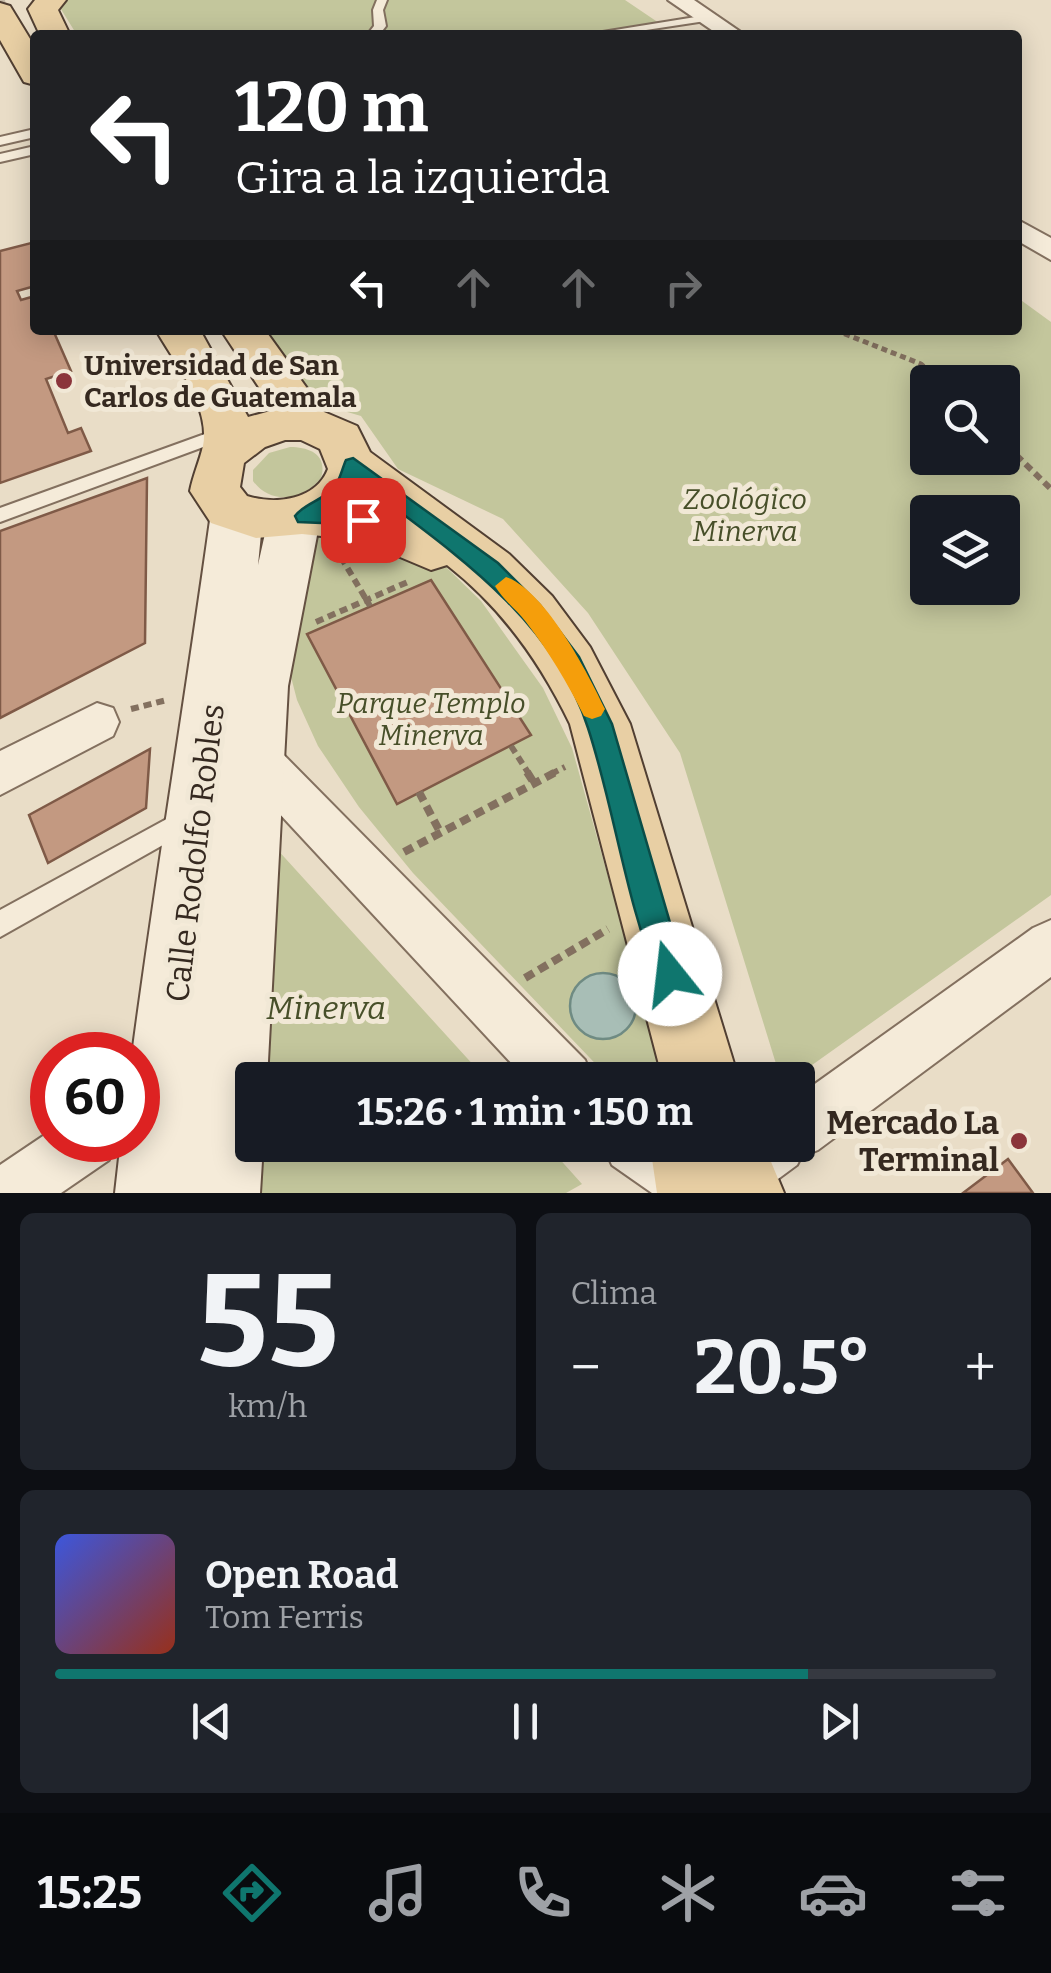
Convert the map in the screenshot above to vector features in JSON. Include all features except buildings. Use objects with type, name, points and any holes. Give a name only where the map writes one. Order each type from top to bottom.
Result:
[{"type":"main road","points":[[51,0],[43,10],[53,30]]},
{"type":"main road","points":[[5,13],[30,39]]},
{"type":"main road","points":[[5,13],[30,65]]},
{"type":"main road","points":[[0,64],[13,94],[30,100]]},
{"type":"main road","points":[[181,335],[272,497],[395,529],[460,568],[498,606],[548,673],[589,758],[673,1062]]},
{"type":"main road","points":[[246,335],[307,424]]},
{"type":"main road","points":[[272,497],[263,428],[307,424],[340,438],[353,465],[490,569],[532,612],[570,664],[600,724],[696,1062]]},
{"type":"main road","points":[[272,497],[336,498],[349,482],[353,465]]},
{"type":"main road","name":"Calle Rodolfo Robles","points":[[160,1046],[216,690],[272,497]]},
{"type":"main road","name":"Calle Rodolfo Robles","points":[[220,1193],[272,497]]},
{"type":"main road","name":"Calle Rodolfo Robles","points":[[154,1162],[155,1193]]},
{"type":"street","points":[[680,0],[726,30]]},
{"type":"street","points":[[1022,232],[1051,251]]},
{"type":"street","points":[[0,774],[96,722]]},
{"type":"street","points":[[254,755],[548,1062]]},
{"type":"street","points":[[815,1118],[1051,946]]},
{"type":"street","points":[[9,1193],[56,1162]]},
{"type":"street","points":[[686,1162],[718,1172]]},
{"type":"lane","points":[[377,30],[382,0]]},
{"type":"lane","points":[[625,30],[708,18]]},
{"type":"lane","points":[[0,141],[30,134]]},
{"type":"lane","points":[[0,158],[30,151]]},
{"type":"lane","points":[[0,515],[272,497]]},
{"type":"lane","points":[[0,924],[196,814]]},
{"type":"path","points":[[848,335],[922,365]]},
{"type":"path","points":[[1020,458],[1051,488]]},
{"type":"path","points":[[272,497],[368,603]]},
{"type":"path","points":[[311,624],[368,603],[417,578]]},
{"type":"path","points":[[96,722],[136,707],[216,690]]},
{"type":"path","points":[[511,746],[534,783]]},
{"type":"path","points":[[404,852],[571,765]]},
{"type":"path","points":[[419,792],[440,832]]},
{"type":"path","points":[[529,976],[612,926]]},
{"type":"green space","points":[[68,0],[625,0],[659,23],[638,26],[643,30],[74,30],[59,6]]},
{"type":"green space","name":"Zoológico Minerva","points":[[1022,301],[1051,322],[1051,895],[815,1063],[775,1062],[680,753],[588,613],[503,519],[398,469],[361,416],[306,400],[266,335],[1022,335]]},
{"type":"green space","points":[[290,447],[320,458],[321,478],[306,491],[287,497],[260,489],[253,481],[253,470],[269,453]]},
{"type":"green space","name":"Parque Templo Minerva","points":[[322,532],[426,555],[446,567],[481,601],[543,688],[572,748],[660,1062],[594,1062],[413,873],[359,807],[318,746],[297,700],[283,646],[308,541]]},
{"type":"green space","name":"Minerva","points":[[265,836],[471,1062],[253,1062]]},
{"type":"green space","points":[[248,1162],[562,1162],[582,1184],[566,1193],[246,1193]]},
{"type":"water","points":[[603,973],[627,982],[636,1006],[627,1030],[603,1039],[579,1030],[570,1006],[579,982]]},
{"type":"tunnel","points":[[0,1],[5,0]]},
{"type":"slow traffic","points":[[506,586],[532,612],[570,664],[592,709]]},
{"type":"place","name":"Universidad de San Carlos de Guatemala","points":[[64,381]]},
{"type":"place","name":"Mercado La Terminal","points":[[1019,1141]]},
{"type":"route","points":[[363,520],[306,516],[336,498],[349,482],[353,465],[490,569],[532,612],[570,664],[600,724],[670,974]]}]
